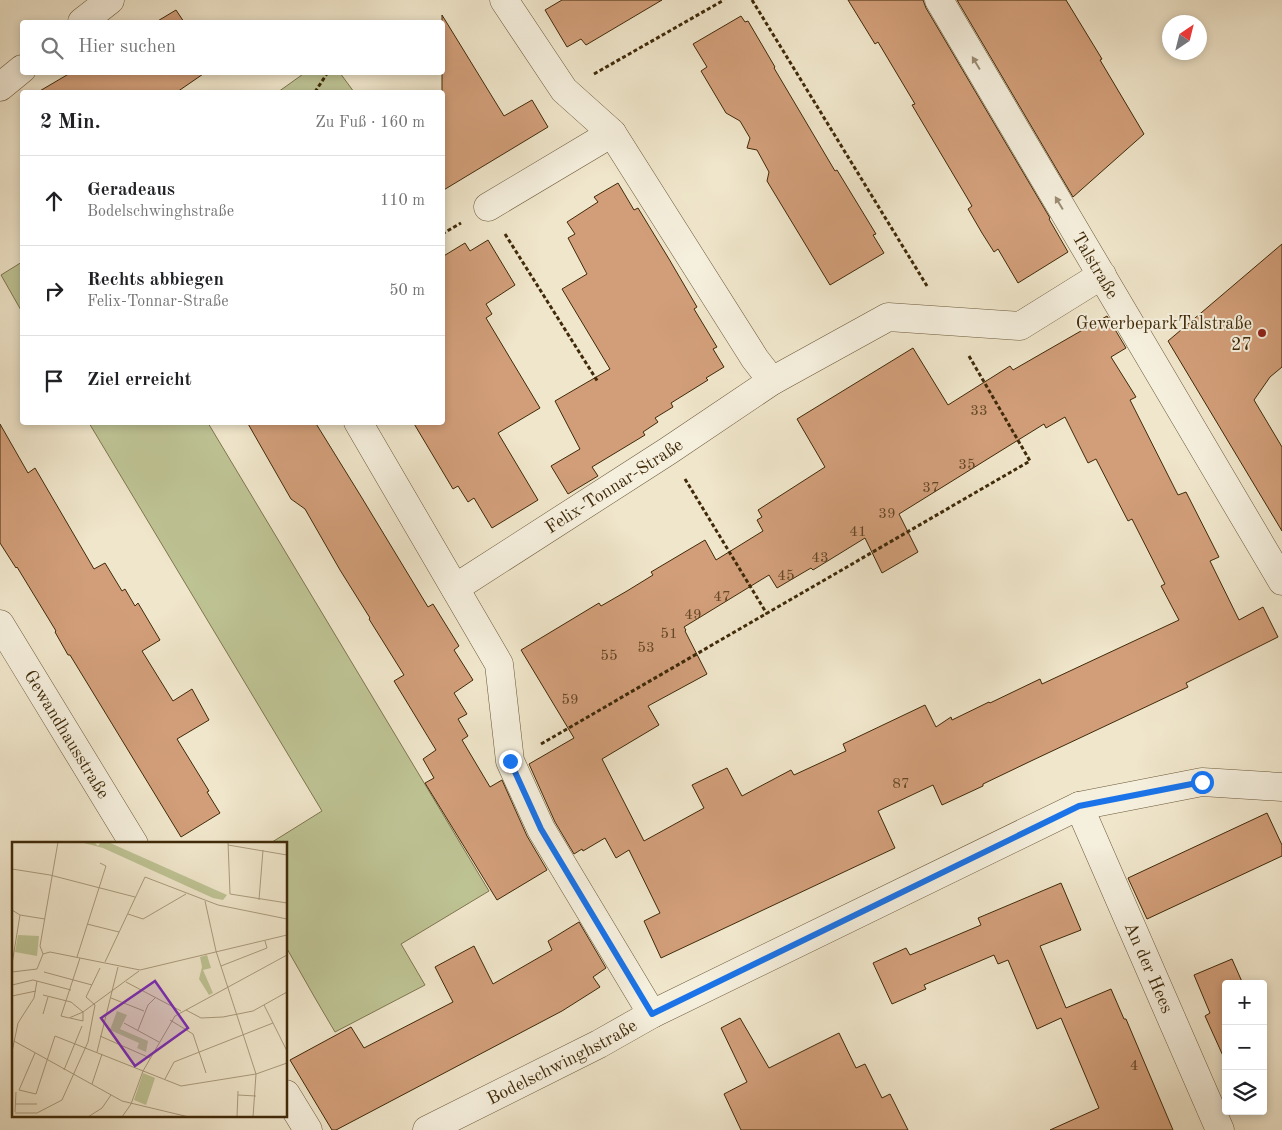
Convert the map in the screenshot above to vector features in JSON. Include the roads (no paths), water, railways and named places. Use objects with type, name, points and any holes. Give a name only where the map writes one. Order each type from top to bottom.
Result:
[{"type":"street","points":[[85,20],[110,0]]},
{"type":"street","points":[[504,0],[564,90],[612,133],[755,359],[772,381]]},
{"type":"street","name":"Talstraße","points":[[939,0],[1282,581]]},
{"type":"street","points":[[0,87],[20,71]]},
{"type":"street","points":[[488,207],[612,133]]},
{"type":"street","name":"Felix-Tonnar-Straße","points":[[455,588],[668,451],[772,381],[888,317],[1020,326],[1102,275]]},
{"type":"street","points":[[360,425],[499,664],[510,761],[541,829],[652,1014]]},
{"type":"street","name":"Gewandhausstraße","points":[[0,624],[133,842]]},
{"type":"street","name":"Bodelschwinghstraße","points":[[426,1130],[599,1044],[652,1014],[1079,806],[1202,782],[1282,787]]},
{"type":"street","name":"An der Hees","points":[[1079,806],[1220,1130]]},
{"type":"street","points":[[288,1097],[308,1130]]},
{"type":"place","name":"GewerbeparkTalstraße 27","points":[[1262,333]]}]
